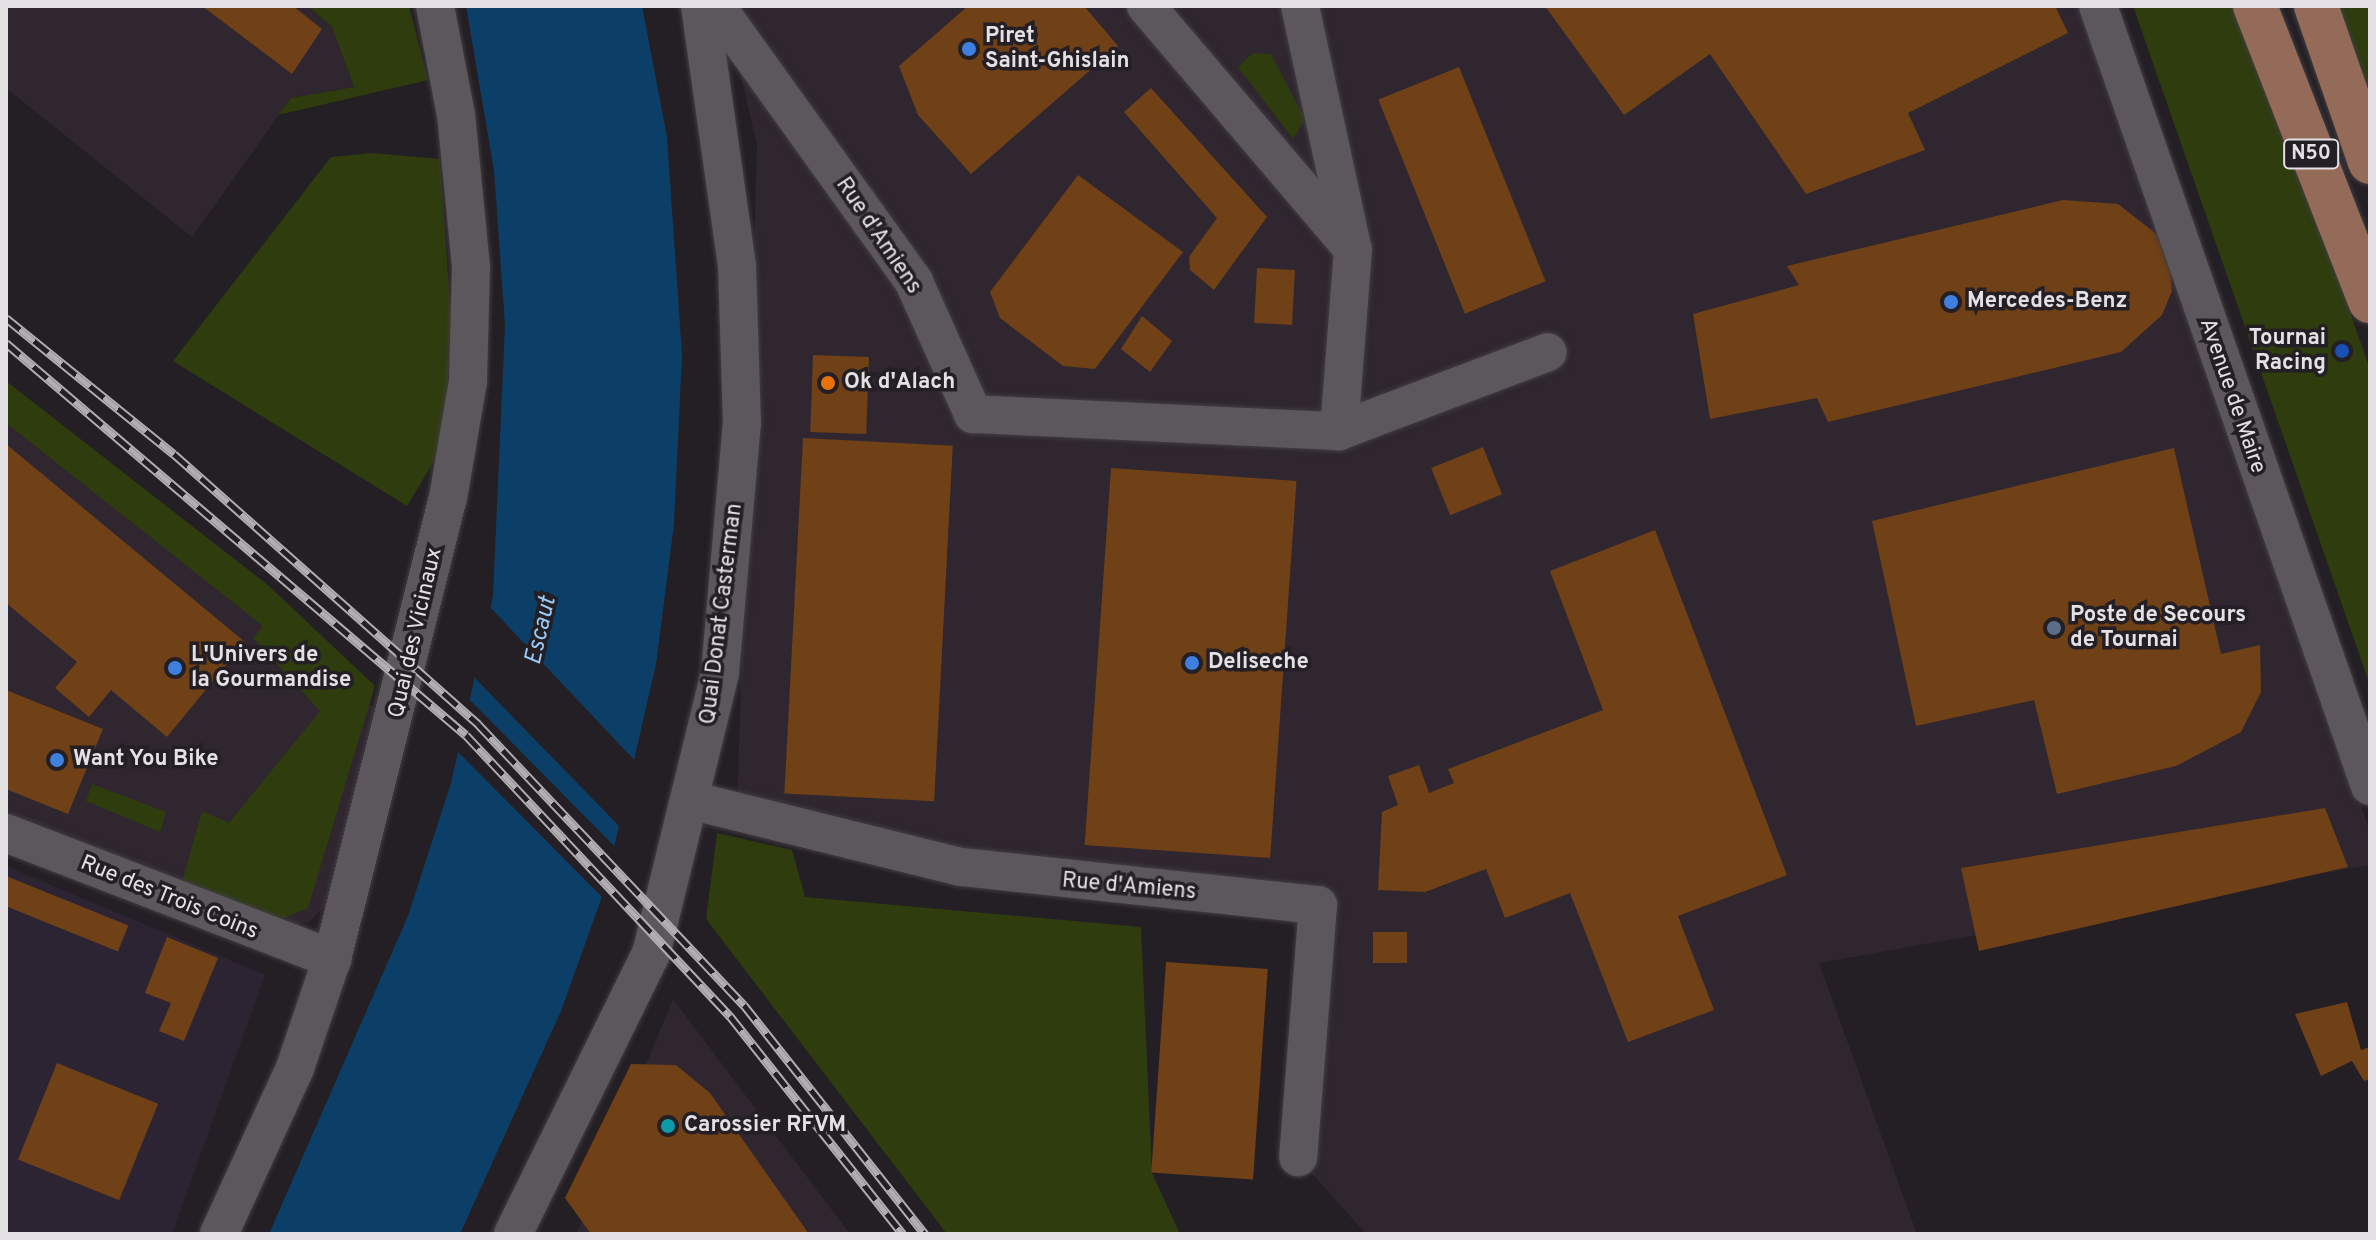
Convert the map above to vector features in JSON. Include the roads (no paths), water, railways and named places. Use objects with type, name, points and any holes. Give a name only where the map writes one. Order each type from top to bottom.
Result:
[{"type":"main road","name":"N50","points":[[2255,6],[2370,301]]},
{"type":"main road","name":"N50","points":[[2316,6],[2370,162]]},
{"type":"street","name":"Quai des Vicinaux","points":[[219,1234],[295,1068],[332,959],[441,528],[468,381],[466,189],[435,6]]},
{"type":"street","name":"Quai Donat Casterman","points":[[513,1234],[651,954],[694,801],[720,673],[742,424],[734,239],[700,6]]},
{"type":"street","name":"Rue d'Amiens","points":[[716,6],[914,282],[973,414],[1339,431],[1548,352]]},
{"type":"street","points":[[1146,6],[1353,249]]},
{"type":"street","points":[[1300,6],[1353,249],[1339,431]]},
{"type":"street","name":"Avenue de Maire","points":[[2098,6],[2370,786]]},
{"type":"street","name":"Rue d'Amiens","points":[[694,801],[961,867],[1318,905],[1298,1157]]},
{"type":"street","name":"Rue des Trois Coins","points":[[6,833],[332,959]]},
{"type":"water","name":"Escaut","points":[[466,6],[642,6],[667,137],[682,355],[674,524],[656,664],[604,891],[561,1011],[460,1234],[269,1234],[408,916],[451,783],[493,596],[505,325],[494,170]]},
{"type":"railway","points":[[6,318],[174,454],[478,724],[744,1005],[925,1234]]},
{"type":"railway","points":[[6,343],[466,735],[730,1016],[903,1234]]},
{"type":"place","name":"Piret Saint-Ghislain","points":[[969,49]]},
{"type":"place","name":"Mercedes-Benz","points":[[1951,302]]},
{"type":"place","name":"Tournai Racing","points":[[2342,351]]},
{"type":"place","name":"Ok d'Alach","points":[[828,383]]},
{"type":"place","name":"Poste de Secours de Tournai","points":[[2054,628]]},
{"type":"place","name":"Deliseche","points":[[1192,663]]},
{"type":"place","name":"L'Univers de la Gourmandise","points":[[175,668]]},
{"type":"place","name":"Want You Bike","points":[[57,760]]},
{"type":"place","name":"Carossier RFVM","points":[[668,1126]]}]
